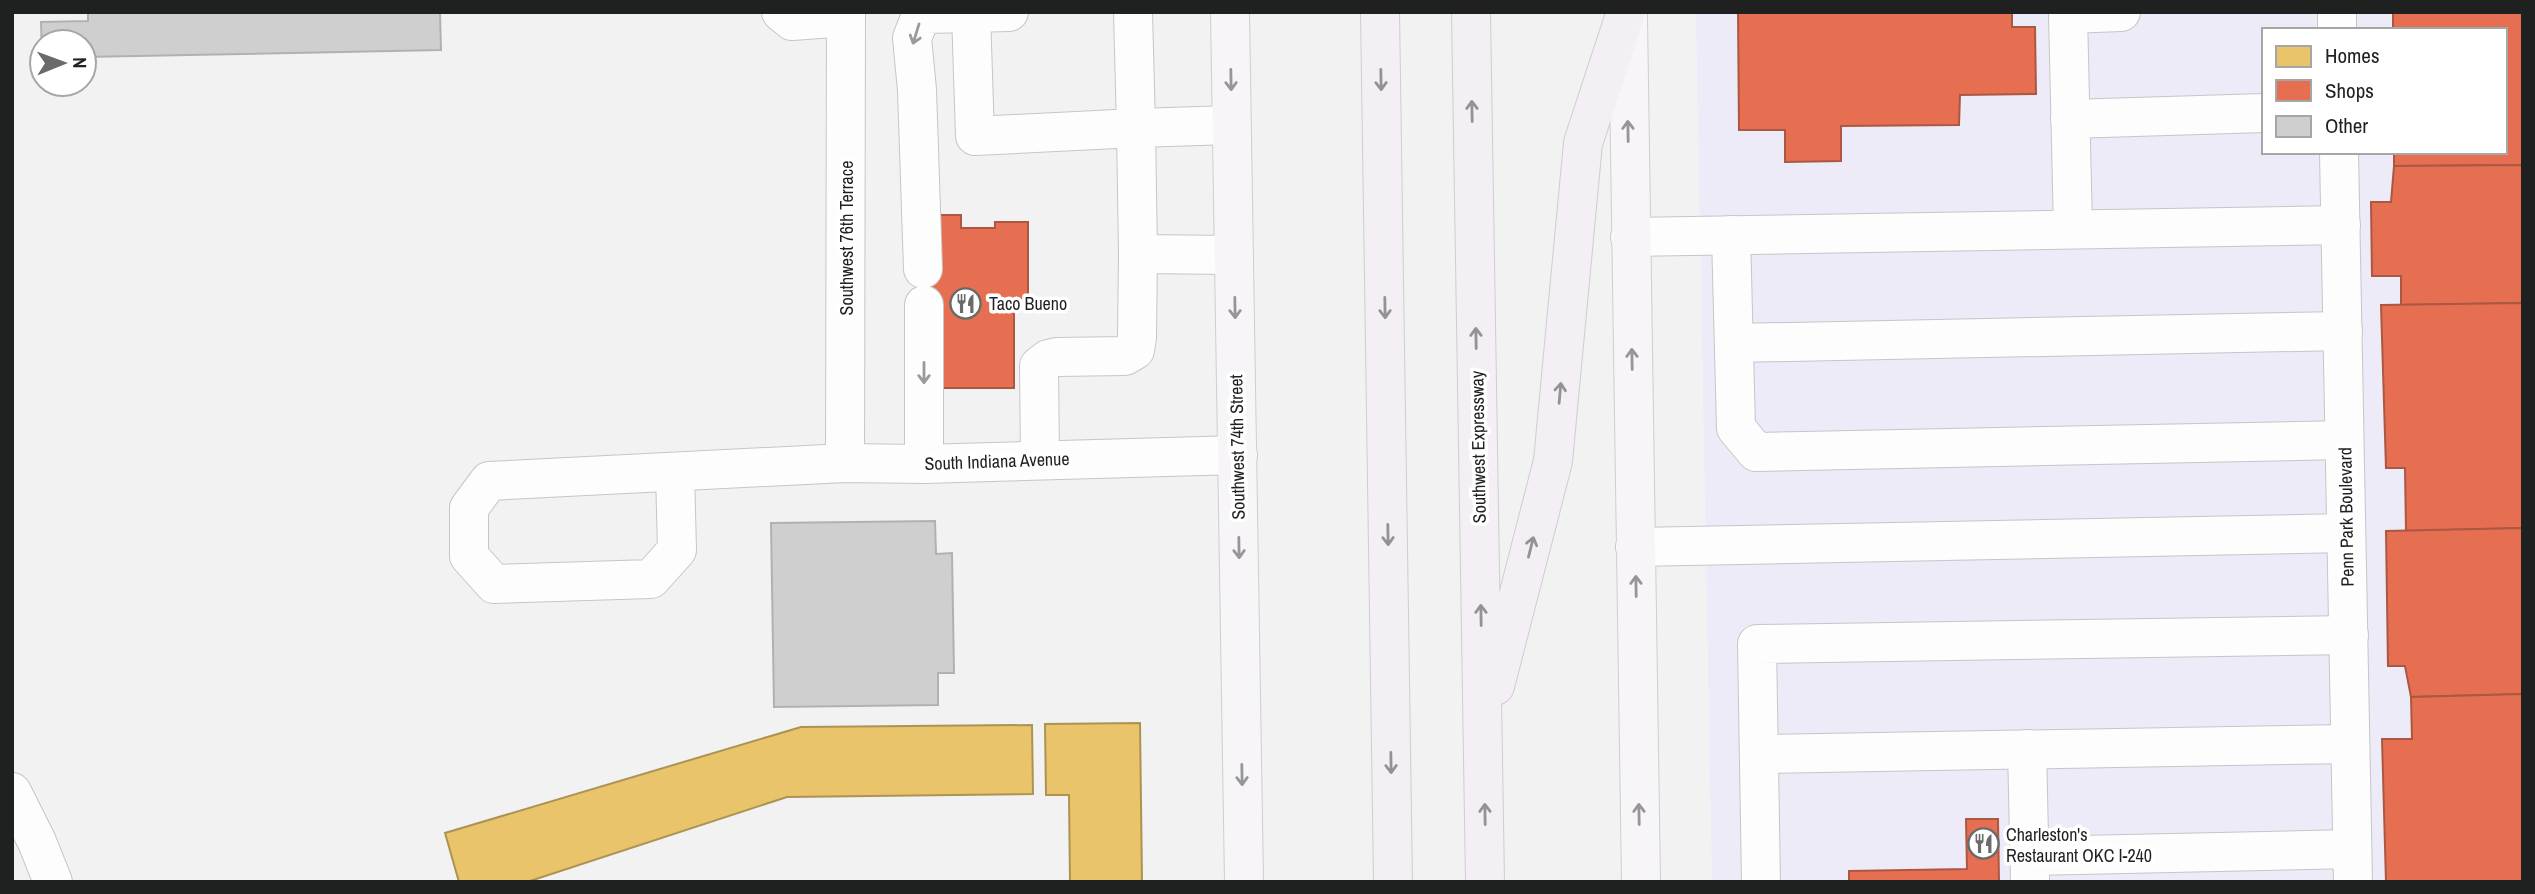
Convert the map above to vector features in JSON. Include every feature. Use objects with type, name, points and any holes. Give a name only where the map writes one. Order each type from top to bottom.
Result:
[{"type":"highway","points":[[1380,12],[1393,882]]},
{"type":"highway","name":"Southwest Expressway","points":[[1471,12],[1485,882]]},
{"type":"highway","points":[[1484,732],[1553,461],[1583,144],[1627,12]]},
{"type":"main road","name":"Southwest 74th Street","points":[[1230,12],[1244,882]]},
{"type":"main road","points":[[1627,12],[1641,882]]},
{"type":"street","points":[[781,12],[792,21],[846,15]]},
{"type":"street","points":[[923,464],[924,287],[917,90],[912,38],[918,23],[926,14],[1009,12]]},
{"type":"street","points":[[1040,459],[1039,366],[1048,359],[1057,357],[1125,356],[1135,350],[1138,254],[1133,12]]},
{"type":"street","points":[[2073,229],[2068,14],[2121,12]]},
{"type":"street","points":[[971,13],[975,136],[1231,125]]},
{"type":"street","name":"Southwest 76th Terrace","points":[[845,463],[846,15]]},
{"type":"street","points":[[2070,119],[2262,113]]},
{"type":"street","name":"Penn Park Boulevard","points":[[2339,154],[2353,866]]},
{"type":"street","points":[[1630,237],[2341,225]]},
{"type":"street","points":[[1731,235],[1736,428],[1756,452],[2344,440]]},
{"type":"street","points":[[1138,254],[1234,255]]},
{"type":"street","points":[[1734,343],[2343,331]]},
{"type":"street","name":"South Indiana Avenue","points":[[676,472],[677,550],[651,579],[494,584],[469,556],[469,508],[488,481],[845,463],[923,464],[1238,455]]},
{"type":"street","points":[[1635,547],[2346,533]]},
{"type":"street","points":[[1761,882],[1758,644],[2348,635]]},
{"type":"street","points":[[1759,754],[2350,744]]},
{"type":"street","points":[[2027,749],[2030,869],[2353,866]]},
{"type":"street","points":[[12,792],[53,882]]},
{"type":"shaded area","points":[[1696,12],[2523,12],[2523,882],[1712,882]]},
{"type":"building: Homes","points":[[1140,723],[1142,882],[1070,882],[1069,795],[1046,795],[1045,724]]},
{"type":"building: Homes","points":[[1032,725],[1033,794],[787,797],[527,882],[459,882],[445,833],[801,727]]},
{"type":"building: Shops","points":[[1738,12],[2012,12],[2012,27],[2035,27],[2036,94],[1960,95],[1959,125],[1841,126],[1841,161],[1785,162],[1785,130],[1739,130]]},
{"type":"building: Shops","points":[[2393,12],[2523,12],[2523,165],[2394,166],[2394,154],[2507,154],[2507,28],[2393,28]]},
{"type":"building: Shops","points":[[2523,165],[2523,303],[2401,305],[2401,276],[2372,276],[2371,202],[2391,202],[2394,166]]},
{"type":"building: Shops","name":"Taco Bueno","points":[[929,215],[961,215],[961,228],[995,228],[995,222],[1028,222],[1028,300],[1014,300],[1014,388],[935,388],[918,305],[918,269]]},
{"type":"building: Shops","points":[[2523,303],[2523,528],[2406,531],[2405,468],[2386,468],[2381,305]]},
{"type":"building: Shops","points":[[2523,528],[2523,694],[2411,697],[2405,666],[2388,666],[2386,531]]},
{"type":"building: Shops","points":[[2523,694],[2523,882],[2386,882],[2382,739],[2412,739],[2411,697]]},
{"type":"building: Shops","name":"Charleston's Restaurant OKC I-240","points":[[1966,819],[1998,819],[1999,882],[1849,882],[1849,871],[1967,869]]},
{"type":"building: Other","points":[[88,12],[440,12],[441,50],[98,57],[98,28],[41,28],[41,22],[88,21]]},
{"type":"building: Other","points":[[935,521],[936,554],[952,553],[954,673],[938,673],[938,705],[774,707],[771,523]]},
{"type":"place","name":"Taco Bueno","points":[[966,303]]},
{"type":"place","name":"Charleston's Restaurant OKC I-240","points":[[1983,844]]}]
